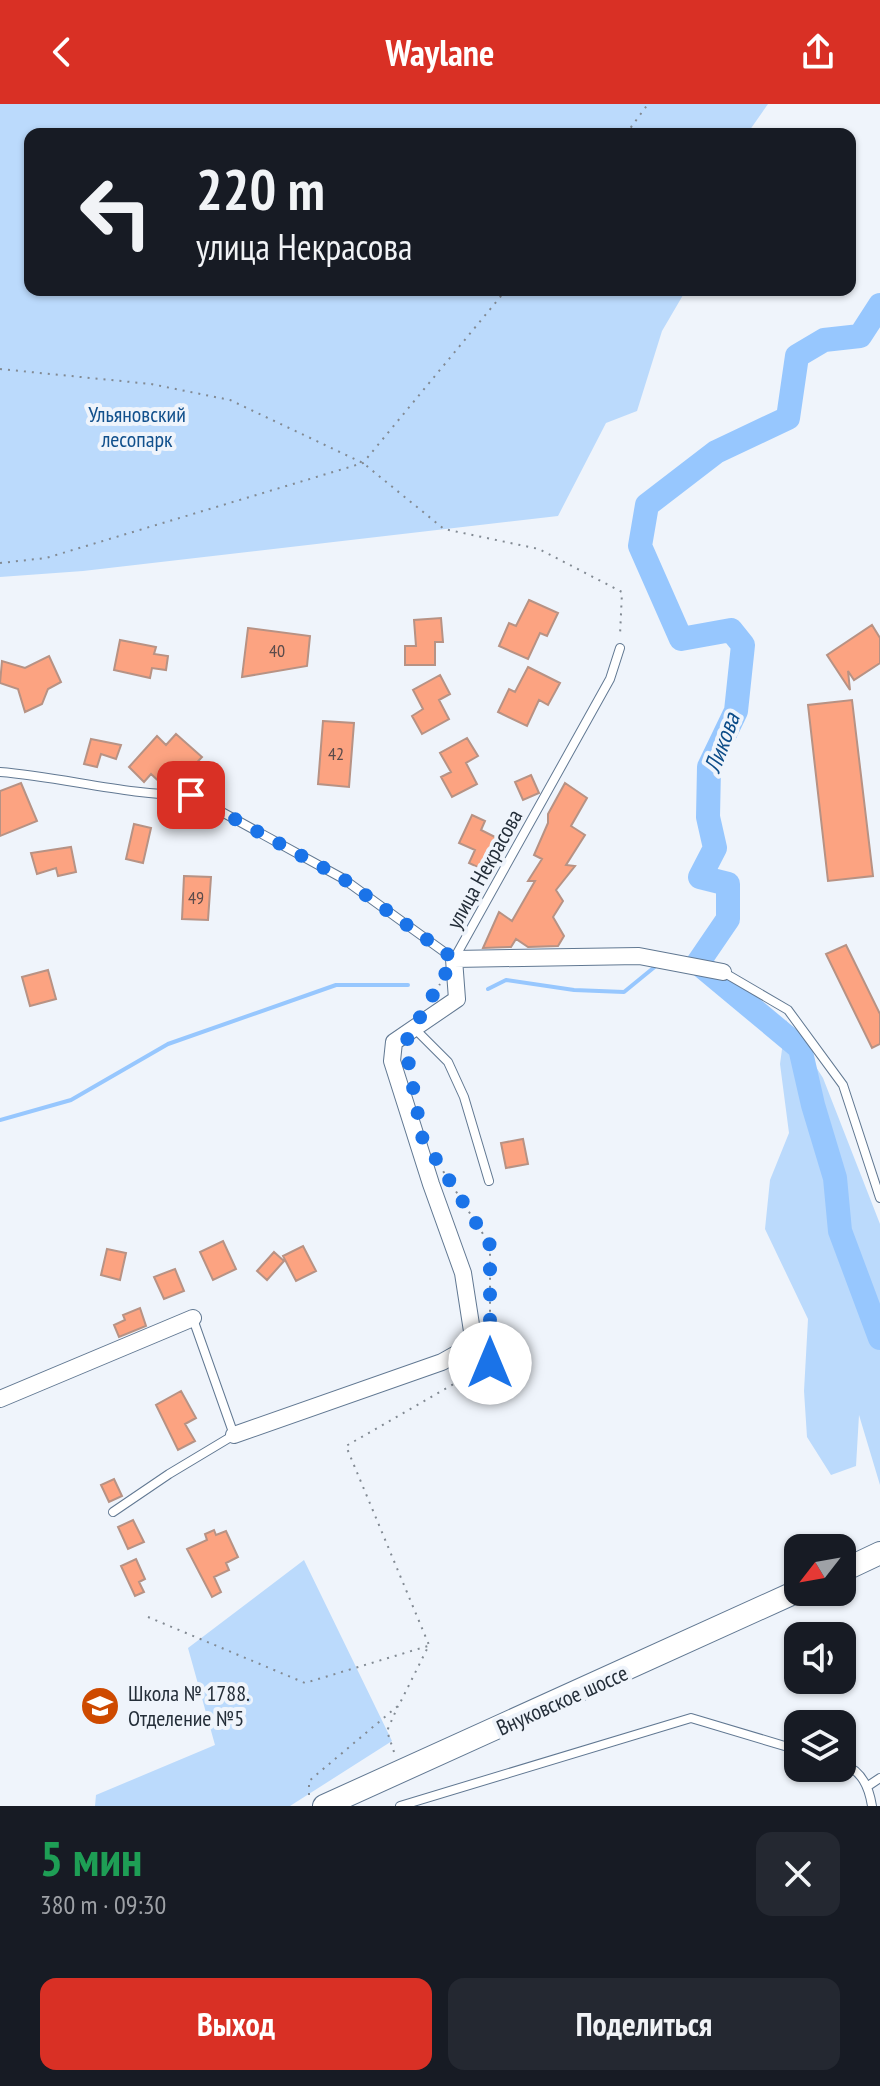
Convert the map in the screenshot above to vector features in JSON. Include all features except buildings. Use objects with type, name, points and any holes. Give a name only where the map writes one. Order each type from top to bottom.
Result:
[{"type":"main road","points":[[856,1564],[880,1553]]},
{"type":"main road","name":"Внуковское шоссе","points":[[331,1803],[784,1597]]},
{"type":"street","points":[[234,1435],[442,1362],[474,1344],[463,1273],[392,1061],[394,1042],[457,999],[454,959],[639,956],[723,972]]},
{"type":"street","points":[[0,1399],[193,1318]]},
{"type":"lane","name":"улица Некрасова","points":[[0,772],[170,795],[191,795],[342,878],[454,959],[610,679],[620,648]]},
{"type":"lane","points":[[723,972],[788,1010],[843,1085],[880,1198]]},
{"type":"lane","points":[[414,1027],[448,1062],[464,1097],[489,1181]]},
{"type":"lane","points":[[113,1512],[234,1435],[193,1318]]},
{"type":"lane","points":[[400,1806],[691,1718],[784,1746]]},
{"type":"lane","points":[[856,1772],[868,1786],[872,1806]]},
{"type":"lane","points":[[868,1786],[880,1778]]},
{"type":"path","points":[[630,128],[648,104]]},
{"type":"path","points":[[0,563],[46,558],[363,463],[501,296]]},
{"type":"path","points":[[0,369],[151,384],[219,396],[363,463],[444,529],[539,549],[622,592],[620,648]]},
{"type":"path","points":[[430,1000],[454,959]]},
{"type":"path","points":[[400,1773],[387,1731],[429,1645],[346,1446],[490,1363],[490,1245],[439,1164]]},
{"type":"path","points":[[148,1617],[305,1683],[429,1645]]},
{"type":"path","points":[[331,1803],[309,1781],[399,1705]]},
{"type":"green space","name":"Ульяновский лесопарк","points":[[0,104],[768,104],[751,128],[24,128],[24,296],[682,296],[662,331],[637,411],[606,423],[558,516],[83,571],[0,577]]},
{"type":"green space","points":[[786,1020],[823,1078],[880,1224],[880,1485],[859,1415],[856,1466],[831,1475],[807,1437],[804,1391],[808,1319],[765,1229],[770,1180],[789,1133],[780,1064]]},
{"type":"green space","points":[[304,1560],[392,1741],[290,1806],[95,1806],[96,1795],[215,1745],[188,1648]]},
{"type":"waterway","name":"Ликова","points":[[880,305],[860,336],[824,340],[797,356],[788,418],[716,452],[647,505],[640,546],[681,639],[731,630],[743,645],[736,711],[709,767],[708,817],[715,848],[700,877],[728,884],[728,919],[698,963],[800,1048],[835,1178],[840,1231],[880,1338]]},
{"type":"waterway","points":[[488,989],[506,980],[574,990],[624,992],[657,965]]},
{"type":"waterway","points":[[0,1120],[71,1100],[168,1044],[336,985],[408,985]]},
{"type":"place","name":"Школа № 1788. Отделение №5","points":[[100,1706]]},
{"type":"route","points":[[191,795],[342,878],[454,959],[405,1043],[422,1137],[490,1245],[490,1363]]}]
